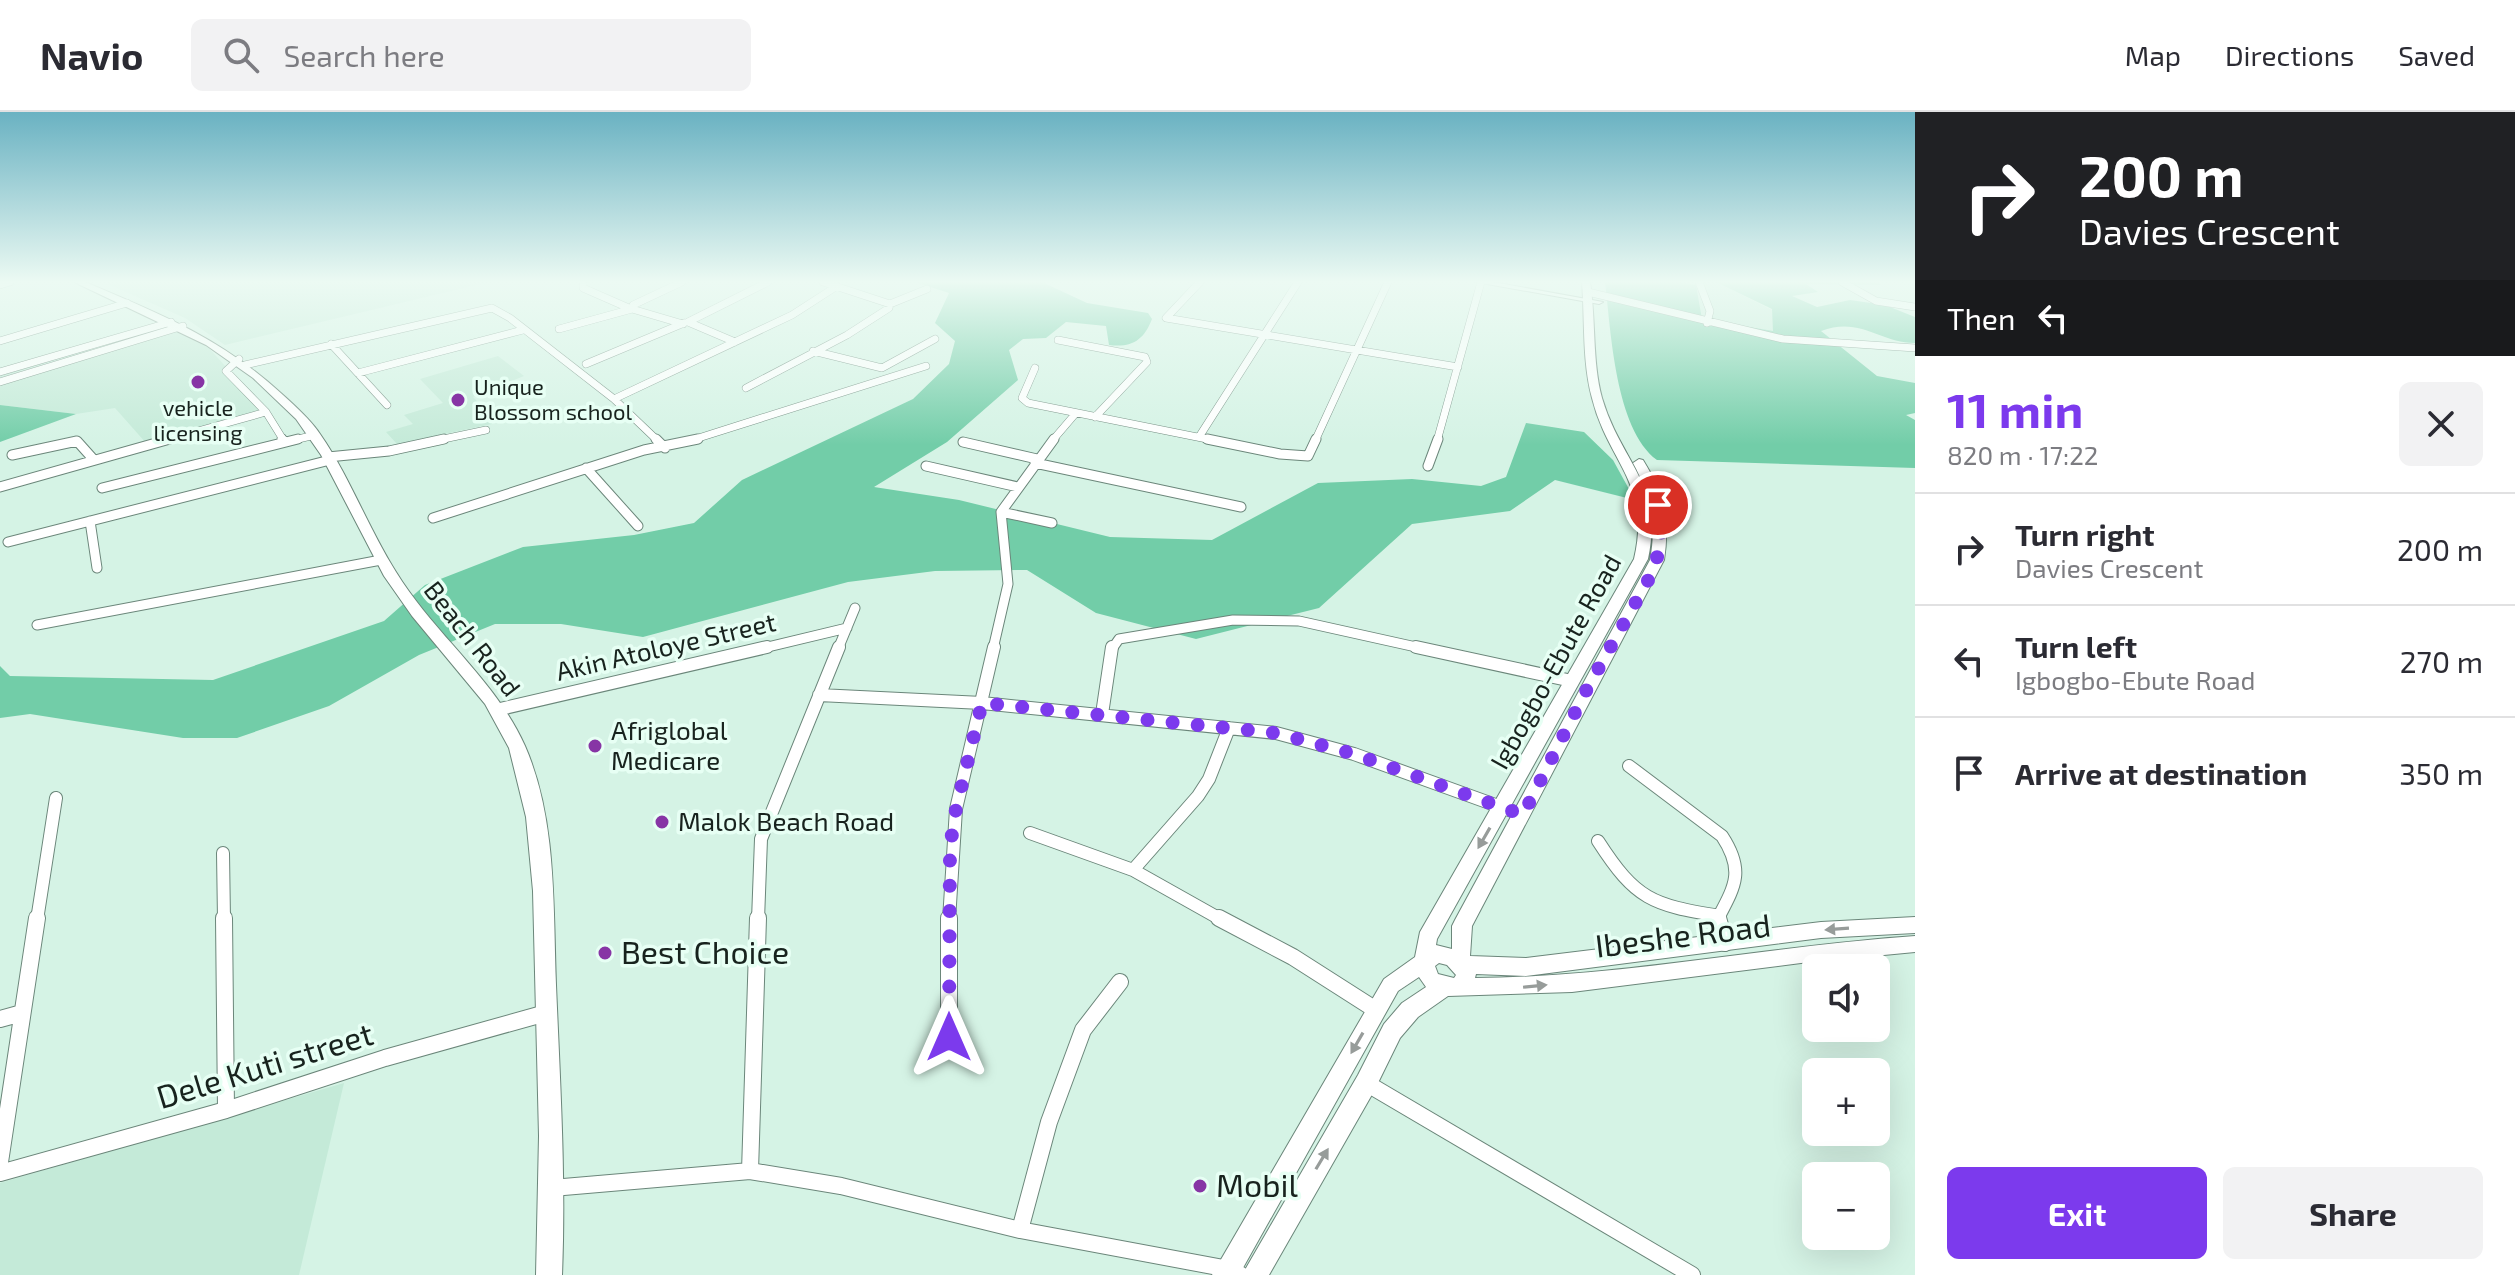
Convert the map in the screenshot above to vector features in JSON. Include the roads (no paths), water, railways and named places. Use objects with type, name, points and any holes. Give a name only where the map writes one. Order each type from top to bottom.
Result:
[{"type":"main road","name":"Beach Road","points":[[198,336],[242,362],[315,435],[381,560],[399,588],[473,675],[503,719],[522,764],[532,797],[541,898],[552,1188],[549,1275]]},
{"type":"main road","name":"Igbogbo-Ebute Road","points":[[1424,961],[1427,938],[1641,559],[1648,527],[1646,508],[1637,481],[1597,398],[1594,336]]},
{"type":"main road","name":"Igbogbo-Ebute Road","points":[[1451,987],[1462,985],[1466,975],[1458,962],[1462,952],[1462,926],[1650,577],[1662,533],[1663,525],[1652,487],[1619,426],[1607,393],[1599,336]]},
{"type":"main road","name":"Ibeshe Road","points":[[1424,961],[1442,954],[1458,962],[1526,967],[1821,930],[1915,925]]},
{"type":"main road","name":"Ibeshe Road","points":[[1451,987],[1536,986],[1838,949],[1915,944]]},
{"type":"main road","points":[[1231,1273],[1391,985],[1424,961],[1426,975],[1451,987]]},
{"type":"main road","points":[[1255,1275],[1366,1083],[1392,1031],[1410,1010],[1451,987]]},
{"type":"street","points":[[0,372],[132,336]]},
{"type":"street","points":[[0,382],[140,336]]},
{"type":"street","points":[[284,442],[266,412],[226,371],[242,362],[364,336]]},
{"type":"street","points":[[358,373],[499,336]]},
{"type":"street","points":[[531,336],[614,399],[665,448]]},
{"type":"street","points":[[586,364],[654,336]]},
{"type":"street","points":[[720,336],[735,342]]},
{"type":"street","points":[[614,399],[747,336]]},
{"type":"street","points":[[746,388],[841,336]]},
{"type":"street","points":[[1199,437],[1265,336]]},
{"type":"street","points":[[1267,336],[1458,367]]},
{"type":"street","points":[[1035,368],[1023,401],[1308,456],[1363,336]]},
{"type":"street","points":[[1428,466],[1444,424],[1466,336]]},
{"type":"street","points":[[1770,336],[1915,348]]},
{"type":"street","points":[[813,351],[882,368],[935,339]]},
{"type":"street","points":[[1058,340],[1145,357],[1147,362],[1095,417]]},
{"type":"street","points":[[331,344],[387,405]]},
{"type":"street","points":[[0,362],[11,369]]},
{"type":"street","points":[[433,518],[586,468],[655,448],[665,448],[926,366]]},
{"type":"street","points":[[0,487],[266,412]]},
{"type":"street","points":[[949,1037],[950,847],[1008,584],[1001,512],[1036,461],[1076,413]]},
{"type":"street","points":[[8,542],[329,458],[389,451],[486,430]]},
{"type":"street","points":[[102,488],[315,435]]},
{"type":"street","points":[[12,455],[77,441],[94,460]]},
{"type":"street","points":[[963,442],[1241,507]]},
{"type":"street","points":[[926,466],[1018,487]]},
{"type":"street","points":[[586,468],[638,526]]},
{"type":"street","points":[[1001,512],[1052,523]]},
{"type":"street","points":[[90,521],[97,568]]},
{"type":"street","points":[[37,625],[381,560]]},
{"type":"street","points":[[750,1171],[761,839],[855,608]]},
{"type":"street","points":[[1102,714],[1112,647],[1119,639],[1233,620],[1299,621],[1572,681]]},
{"type":"street","name":"Akin Atoloye Street","points":[[496,710],[847,628]]},
{"type":"street","points":[[819,695],[982,703],[1276,733],[1354,754],[1523,815]]},
{"type":"street","points":[[1133,870],[1198,796],[1209,779],[1229,728]]},
{"type":"street","points":[[1629,766],[1722,836],[1732,849],[1738,862],[1739,878],[1717,921],[1725,943]]},
{"type":"street","points":[[0,1162],[56,798]]},
{"type":"street","points":[[1030,833],[1133,870],[1293,957],[1376,1010]]},
{"type":"street","points":[[1598,841],[1618,874],[1637,895],[1670,908],[1720,916]]},
{"type":"street","points":[[223,853],[226,1110]]},
{"type":"street","points":[[1020,1230],[1049,1122],[1083,1030],[1120,982]]},
{"type":"street","points":[[0,1019],[22,1013]]},
{"type":"street","name":"Dele Kuti street","points":[[0,1173],[226,1110],[385,1058],[546,1013]]},
{"type":"street","points":[[1366,1083],[1692,1275]]},
{"type":"street","points":[[552,1188],[750,1171],[841,1186],[1020,1230],[1231,1273]]},
{"type":"place","name":"vehicle licensing","points":[[198,382]]},
{"type":"place","name":"Unique Blossom school","points":[[458,400]]},
{"type":"place","name":"Afriglobal Medicare","points":[[595,746]]},
{"type":"place","name":"Malok Beach Road","points":[[662,822]]},
{"type":"place","name":"Best Choice","points":[[605,953]]},
{"type":"place","name":"Mobil","points":[[1200,1186]]}]
